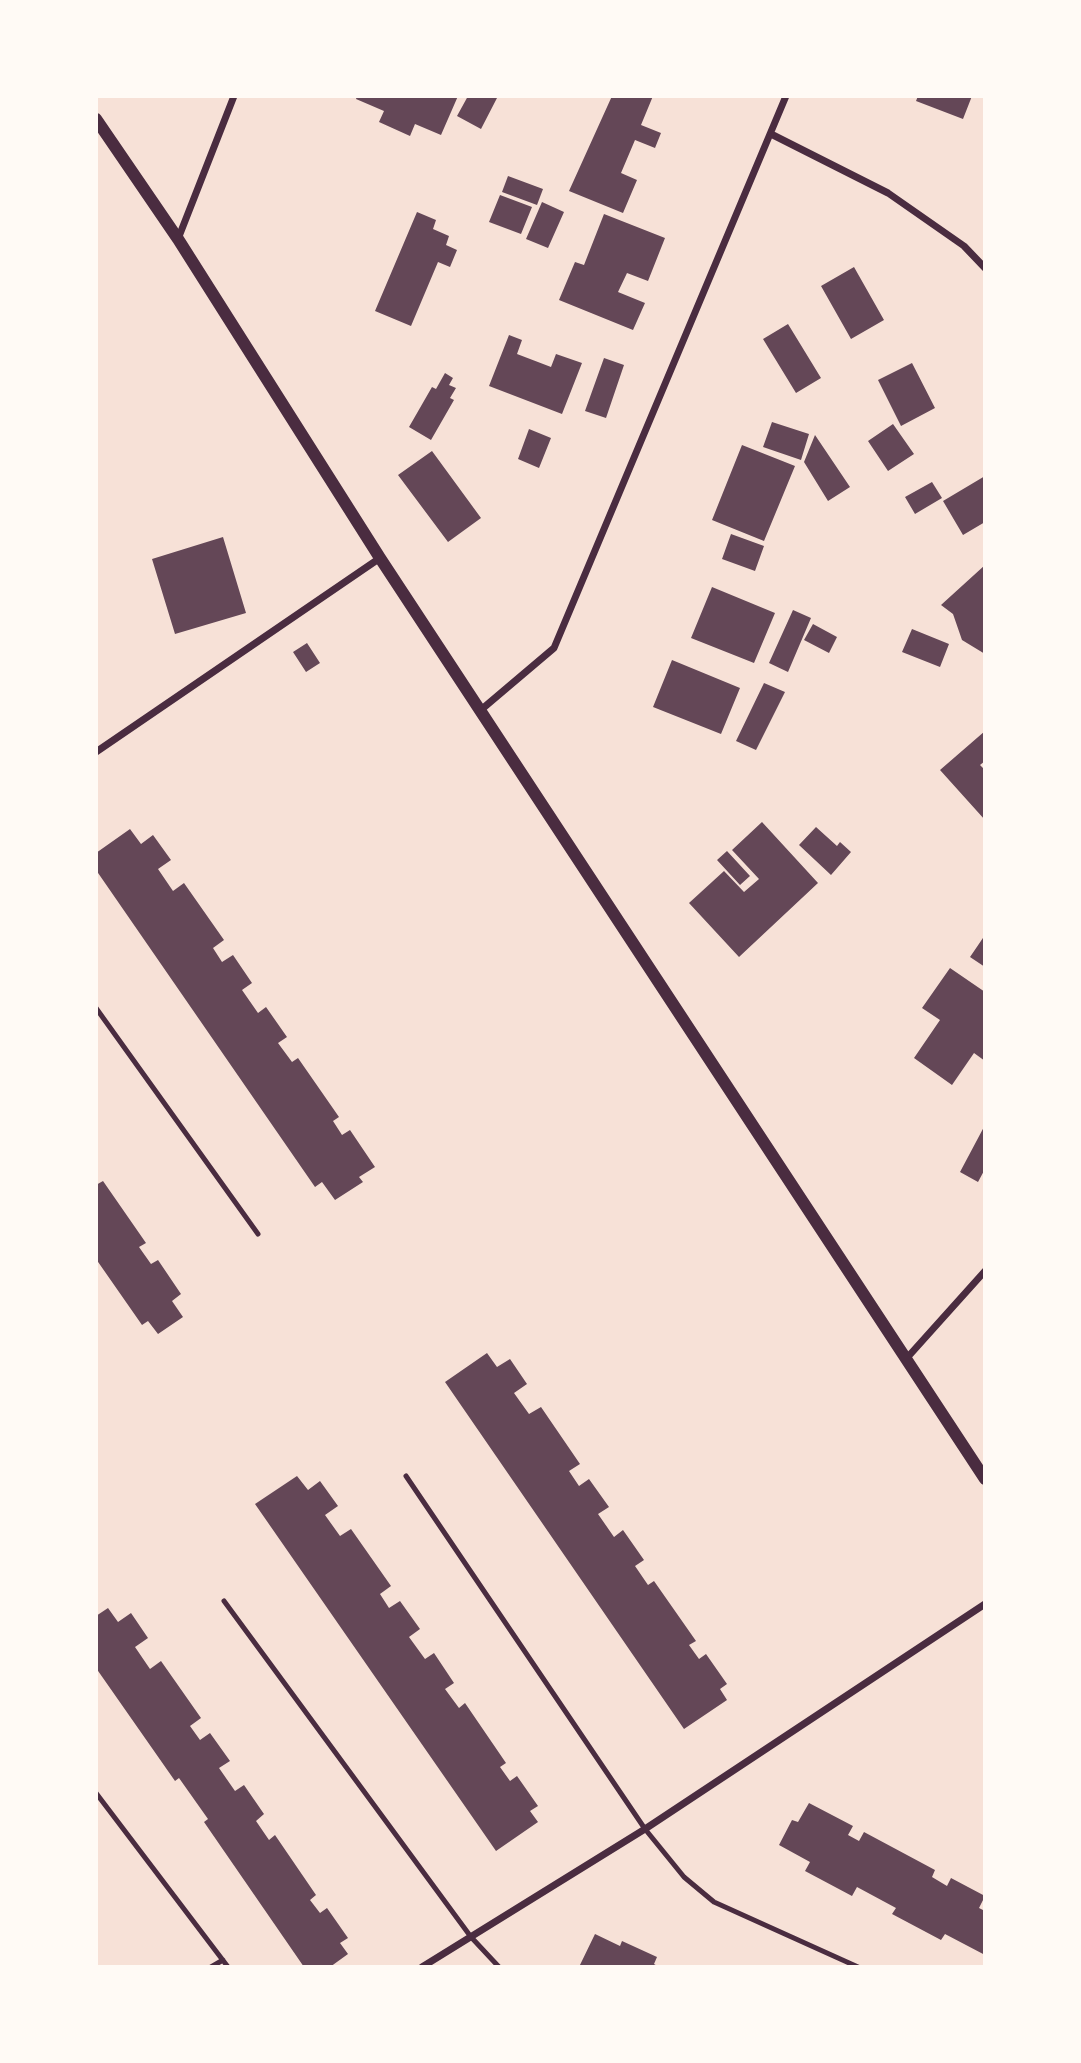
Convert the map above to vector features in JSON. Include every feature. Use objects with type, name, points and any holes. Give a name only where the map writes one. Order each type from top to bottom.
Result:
[{"type":"street","points":[[178,239],[234,96]]},
{"type":"street","points":[[482,709],[554,648],[786,96]]},
{"type":"street","points":[[96,119],[178,239],[380,558],[482,709],[985,1479]]},
{"type":"street","points":[[771,134],[888,193],[964,246],[985,268]]},
{"type":"street","points":[[96,752],[380,558]]},
{"type":"street","points":[[905,1359],[985,1271]]},
{"type":"street","points":[[422,1967],[645,1829],[985,1604]]},
{"type":"lane","points":[[96,1008],[258,1234]]},
{"type":"lane","points":[[406,1476],[645,1829],[684,1877],[714,1902],[858,1967]]},
{"type":"lane","points":[[224,1601],[471,1937],[499,1967]]},
{"type":"lane","points":[[96,1793],[228,1967]]},
{"type":"lane","points":[[211,1967],[223,1960]]},
{"type":"building","points":[[357,96],[458,96],[441,135],[415,124],[410,136],[379,122],[384,111],[356,99]]},
{"type":"building","points":[[468,96],[497,98],[481,129],[457,116]]},
{"type":"building","points":[[612,96],[653,96],[641,125],[661,133],[655,148],[635,140],[621,173],[637,180],[623,213],[569,191]]},
{"type":"building","points":[[918,96],[972,96],[963,119],[916,101]]},
{"type":"building","points":[[508,176],[543,189],[537,205],[502,192]]},
{"type":"building","points":[[500,195],[532,207],[521,234],[489,222]]},
{"type":"building","points":[[542,202],[564,212],[548,248],[526,239]]},
{"type":"building","points":[[417,212],[436,220],[433,229],[449,236],[446,245],[457,250],[450,267],[438,262],[411,326],[375,311]]},
{"type":"building","points":[[604,214],[665,238],[648,281],[627,273],[618,292],[645,303],[633,330],[559,300],[575,262],[584,265]]},
{"type":"building","points":[[854,267],[884,320],[851,339],[821,286]]},
{"type":"building","points":[[788,324],[821,378],[796,393],[763,339]]},
{"type":"building","points":[[509,335],[522,340],[517,354],[551,367],[556,354],[582,363],[562,414],[489,386]]},
{"type":"building","points":[[604,358],[624,365],[606,418],[585,411]]},
{"type":"building","points":[[912,363],[935,408],[901,426],[878,380]]},
{"type":"building","points":[[445,373],[453,378],[449,385],[456,388],[450,398],[454,400],[431,440],[409,427],[432,387],[436,389]]},
{"type":"building","points":[[772,422],[809,434],[801,460],[763,447]]},
{"type":"building","points":[[893,424],[914,454],[888,471],[868,441]]},
{"type":"building","points":[[529,429],[551,438],[539,468],[518,459]]},
{"type":"building","points":[[815,435],[850,487],[828,501],[804,462]]},
{"type":"building","points":[[742,445],[795,466],[764,541],[712,520]]},
{"type":"building","points":[[432,451],[481,518],[448,542],[398,475]]},
{"type":"building","points":[[985,476],[985,522],[963,535],[943,501]]},
{"type":"building","points":[[932,482],[942,498],[915,514],[905,497]]},
{"type":"building","points":[[731,534],[764,546],[755,571],[722,559]]},
{"type":"building","points":[[223,537],[246,613],[175,634],[152,559]]},
{"type":"building","points":[[985,565],[985,654],[962,640],[953,614],[941,605]]},
{"type":"building","points":[[712,587],[775,613],[754,663],[691,638]]},
{"type":"building","points":[[793,610],[811,618],[788,672],[769,663]]},
{"type":"building","points":[[813,624],[837,637],[829,653],[804,640]]},
{"type":"building","points":[[912,629],[949,644],[940,667],[902,652]]},
{"type":"building","points":[[307,643],[320,663],[306,672],[293,652]]},
{"type":"building","points":[[672,660],[740,688],[721,734],[653,707]]},
{"type":"building","points":[[764,683],[785,692],[756,750],[736,741]]},
{"type":"building","points":[[985,731],[985,761],[980,765],[985,770],[985,820],[940,770]]},
{"type":"building","points":[[762,822],[818,883],[739,957],[689,903],[724,871],[744,892],[759,879],[732,850]]},
{"type":"building","points":[[816,827],[837,846],[840,842],[851,852],[831,875],[799,845]]},
{"type":"building","points":[[130,829],[141,844],[153,835],[171,860],[158,869],[173,891],[184,883],[224,940],[213,948],[222,962],[233,955],[252,983],[242,990],[258,1013],[266,1007],[287,1037],[278,1043],[292,1062],[298,1058],[339,1117],[333,1121],[342,1135],[350,1130],[375,1167],[359,1177],[363,1182],[335,1200],[322,1182],[315,1187],[96,870],[96,853]]},
{"type":"building","points":[[727,851],[750,876],[740,885],[717,860]]},
{"type":"building","points":[[985,935],[985,967],[970,957]]},
{"type":"building","points":[[950,968],[985,992],[985,1061],[974,1053],[952,1085],[914,1058],[940,1020],[922,1008]]},
{"type":"building","points":[[985,1125],[985,1169],[978,1182],[960,1172]]},
{"type":"building","points":[[103,1181],[146,1243],[139,1247],[151,1264],[158,1260],[181,1294],[172,1301],[183,1317],[158,1334],[148,1321],[142,1325],[96,1259],[96,1185]]},
{"type":"building","points":[[487,1353],[497,1367],[510,1359],[527,1384],[514,1393],[529,1414],[541,1407],[580,1464],[569,1471],[579,1486],[589,1479],[609,1507],[598,1514],[614,1537],[623,1530],[644,1560],[635,1566],[648,1585],[654,1581],[696,1641],[689,1645],[699,1659],[706,1654],[727,1684],[720,1689],[727,1700],[684,1729],[445,1382]]},
{"type":"building","points":[[297,1476],[308,1490],[320,1481],[338,1506],[325,1515],[340,1536],[351,1529],[391,1586],[380,1594],[389,1608],[400,1601],[420,1629],[409,1637],[425,1659],[434,1653],[454,1683],[445,1689],[459,1708],[465,1703],[506,1763],[500,1767],[510,1781],[517,1776],[538,1806],[530,1811],[538,1822],[496,1851],[255,1504]]},
{"type":"building","points":[[108,1608],[118,1622],[131,1613],[148,1638],[135,1647],[150,1669],[161,1661],[201,1718],[190,1726],[200,1740],[210,1733],[230,1761],[219,1768],[235,1791],[244,1785],[264,1814],[256,1821],[269,1840],[275,1835],[316,1895],[310,1900],[320,1913],[327,1908],[348,1938],[340,1943],[348,1954],[330,1967],[304,1967],[204,1822],[208,1819],[179,1778],[175,1781],[96,1668],[96,1616]]},
{"type":"building","points":[[809,1803],[853,1826],[848,1835],[859,1841],[864,1832],[935,1870],[932,1877],[947,1886],[951,1878],[985,1896],[979,1908],[985,1911],[985,1955],[945,1934],[941,1940],[892,1914],[896,1908],[857,1887],[852,1896],[805,1871],[810,1862],[779,1845],[792,1820],[798,1822]]},
{"type":"building","points":[[595,1934],[620,1946],[622,1941],[657,1957],[654,1964],[659,1967],[579,1967]]}]
